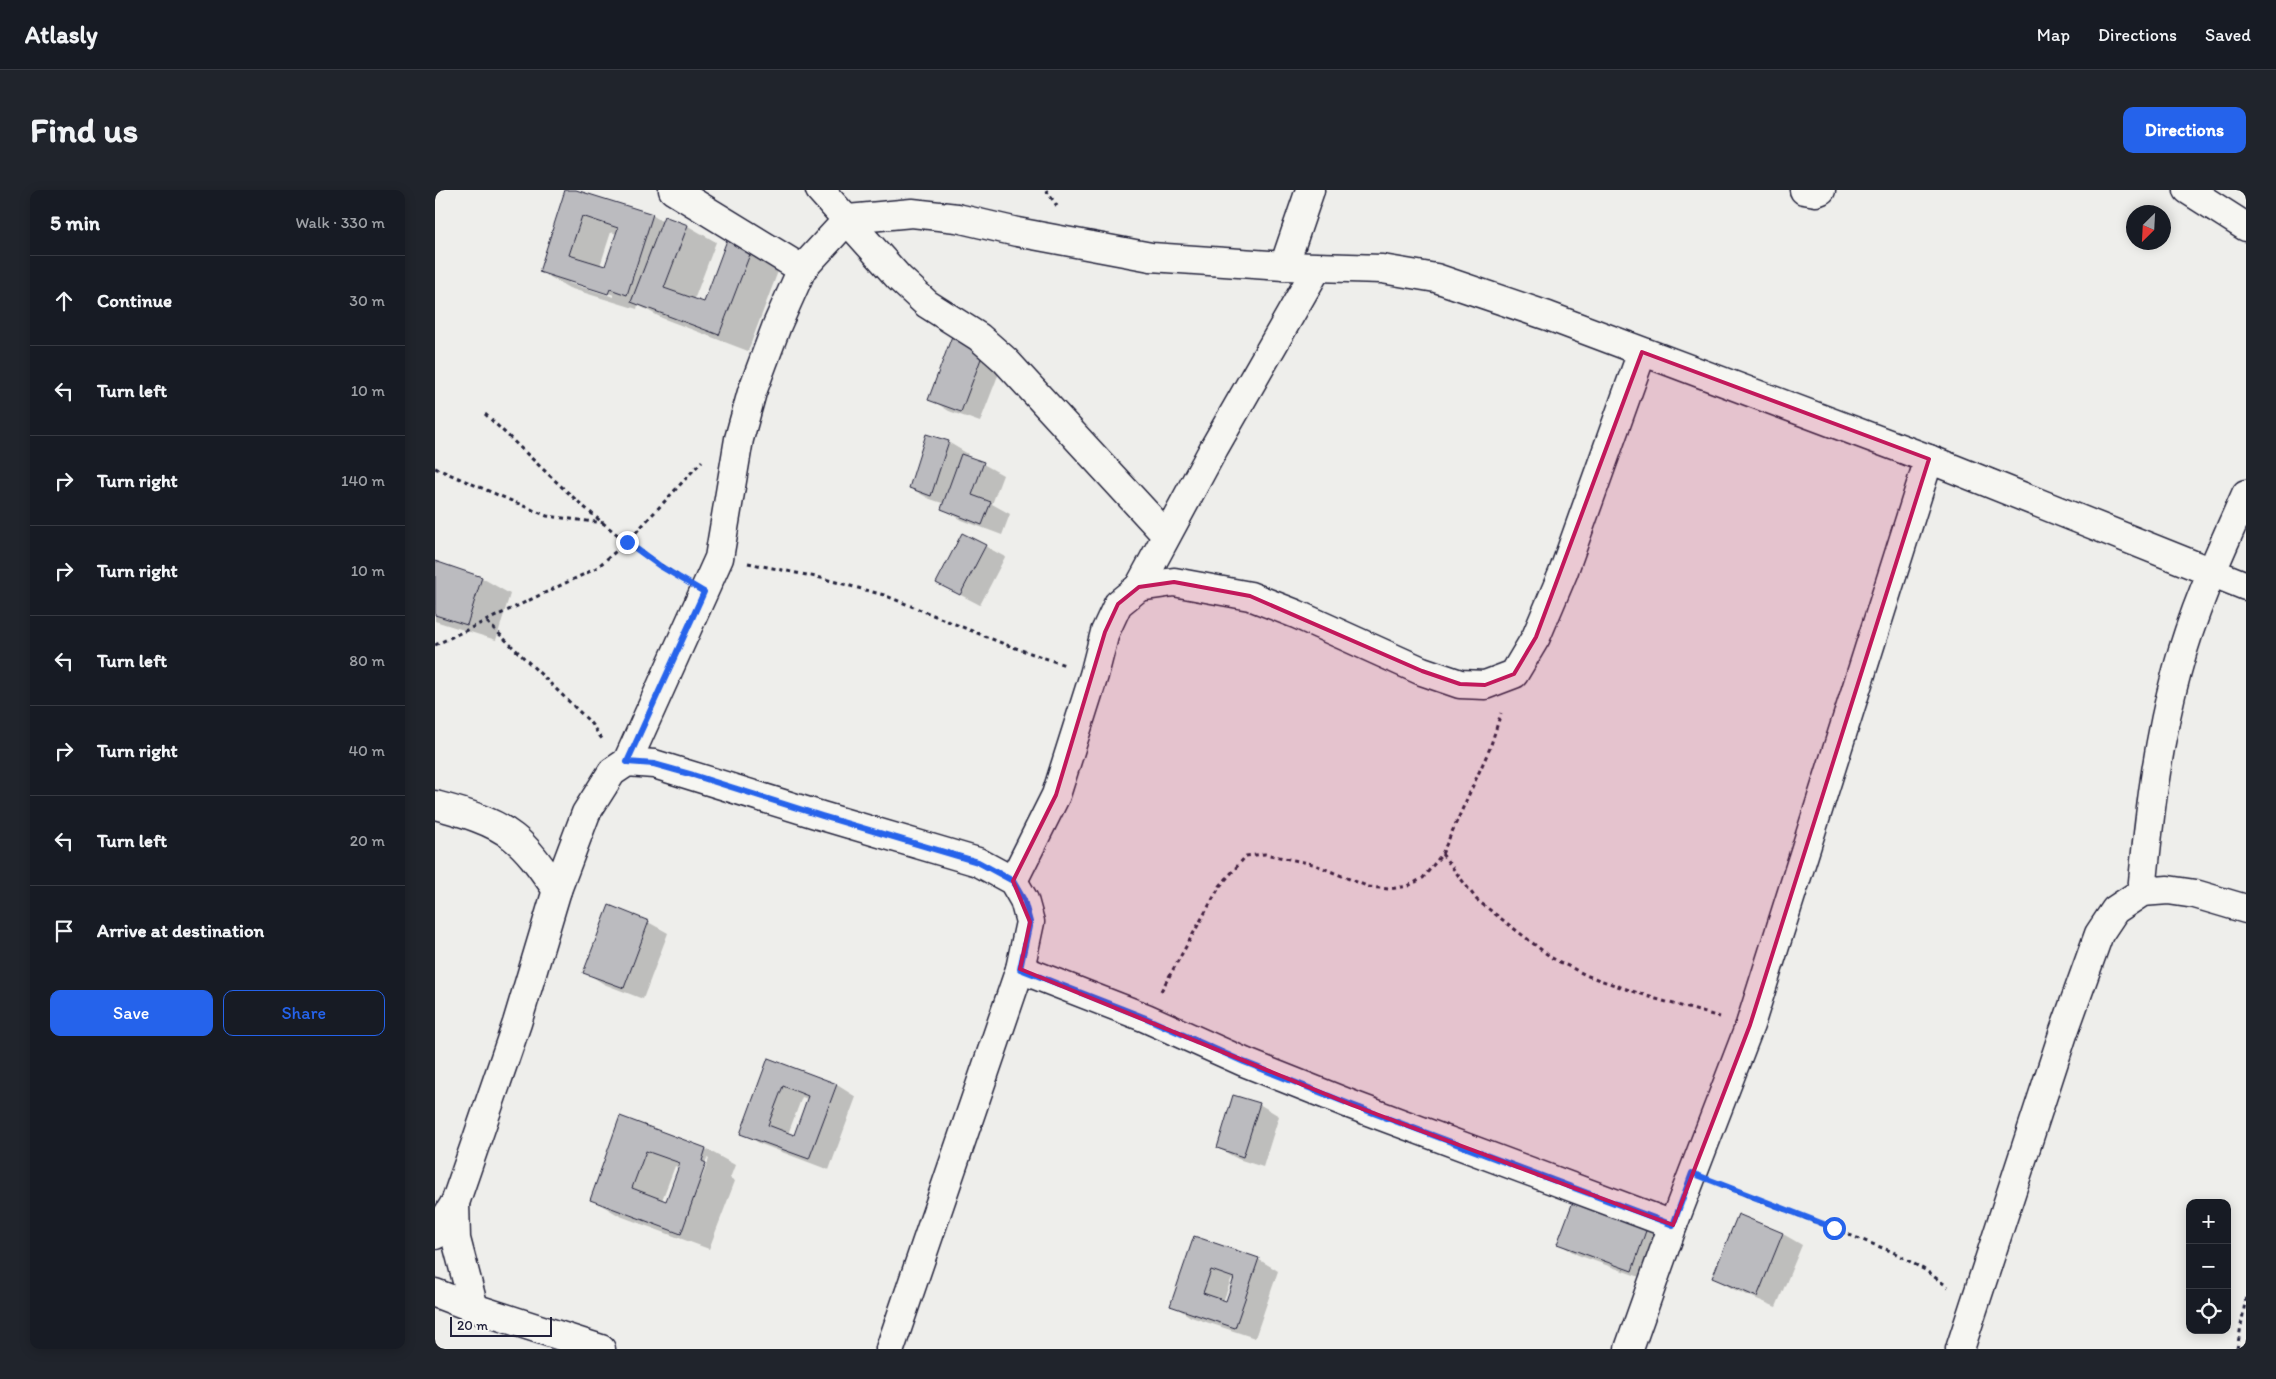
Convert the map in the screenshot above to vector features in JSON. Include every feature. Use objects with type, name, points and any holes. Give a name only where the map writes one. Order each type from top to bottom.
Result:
[{"type":"street","points":[[673,190],[802,268]]},
{"type":"street","points":[[820,190],[899,278],[927,304],[979,337],[1005,360],[1166,535]]},
{"type":"street","points":[[1284,266],[1310,190]]},
{"type":"street","points":[[1804,190],[1816,192],[1821,190]]},
{"type":"street","points":[[2188,190],[2246,227]]},
{"type":"street","points":[[435,1235],[455,1203],[517,1023],[557,890],[586,813],[612,772],[623,764],[719,558],[737,448],[752,392],[777,325],[802,268],[847,219],[912,213],[957,218],[1017,232],[1151,257],[1317,268],[1382,269],[1436,278],[1548,316],[1929,459],[2246,586]]},
{"type":"street","points":[[1013,881],[1055,795],[1094,675],[1105,632],[1118,604],[1139,587],[1166,535],[1317,268]]},
{"type":"street","points":[[1139,587],[1174,582],[1250,596],[1296,614],[1422,671],[1460,684],[1485,685],[1514,674],[1536,637],[1563,573],[1643,352]]},
{"type":"street","points":[[1629,1349],[1692,1173],[1750,1025],[1929,459]]},
{"type":"street","points":[[2142,892],[2153,786],[2177,670],[2210,573],[2246,494]]},
{"type":"street","points":[[623,764],[654,764],[683,772],[822,816],[978,862],[1013,881],[1024,900],[1030,922],[1020,969],[890,1349]]},
{"type":"street","points":[[435,806],[497,826],[514,837],[531,854],[557,890]]},
{"type":"street","points":[[1960,1349],[2059,1043],[2096,941],[2115,910],[2142,892],[2168,890],[2195,894],[2246,909]]},
{"type":"street","points":[[1020,969],[1146,1018],[1244,1062],[1352,1105],[1673,1225]]},
{"type":"street","points":[[455,1203],[456,1239],[474,1308]]},
{"type":"street","points":[[435,1293],[474,1308],[601,1349]]},
{"type":"path","points":[[485,414],[627,542],[660,566],[704,592]]},
{"type":"path","points":[[435,645],[487,622],[595,569],[627,542],[708,455]]},
{"type":"path","points":[[435,468],[547,516],[605,523]]},
{"type":"path","points":[[719,558],[783,570],[884,595],[1004,644],[1094,675]]},
{"type":"path","points":[[487,622],[589,721],[623,764]]},
{"type":"path","points":[[1146,1018],[1220,886],[1246,856],[1265,854],[1313,864],[1369,887],[1389,889],[1408,886],[1423,878],[1442,854],[1490,748],[1514,674]]},
{"type":"path","points":[[1442,854],[1477,900],[1552,958],[1588,976],[1656,999],[1750,1025]]},
{"type":"path","points":[[1692,1173],[1893,1252],[1925,1270],[1974,1307]]},
{"type":"path","points":[[2237,1349],[2246,1297]]},
{"type":"highlighted area","points":[[1642,352],[1929,459],[1750,1025],[1673,1225],[1352,1105],[1020,969],[1030,922],[1013,881],[1056,795],[1105,632],[1118,604],[1139,587],[1174,582],[1250,596],[1422,671],[1460,684],[1485,685],[1514,674],[1536,637]]},
{"type":"building","points":[[565,190],[576,190],[653,214],[627,295],[610,289],[608,294],[539,272]],"holes":[[[582,216],[618,228],[605,266],[569,255]]]},
{"type":"building","points":[[664,216],[688,225],[664,288],[704,302],[727,240],[752,249],[719,335],[631,302]]},
{"type":"building","points":[[952,336],[985,348],[961,412],[928,400]]},
{"type":"building","points":[[926,434],[949,441],[931,496],[909,488]]},
{"type":"building","points":[[961,454],[984,462],[972,495],[991,502],[982,525],[941,509]]},
{"type":"building","points":[[962,533],[986,545],[960,595],[936,583]]},
{"type":"building","points":[[435,561],[482,577],[467,625],[435,615]]},
{"type":"building","points":[[609,905],[649,921],[624,988],[583,973]]},
{"type":"building","points":[[768,1058],[837,1084],[809,1159],[740,1134]],"holes":[[[783,1086],[808,1096],[794,1135],[768,1125]]]},
{"type":"building","points":[[1233,1095],[1260,1103],[1243,1157],[1217,1148]]},
{"type":"building","points":[[620,1116],[706,1148],[702,1161],[706,1163],[681,1234],[590,1200]],"holes":[[[646,1151],[680,1163],[666,1201],[632,1188]]]},
{"type":"building","points":[[1574,1199],[1648,1225],[1632,1271],[1557,1244]]},
{"type":"building","points":[[1738,1214],[1783,1233],[1757,1297],[1712,1278]]},
{"type":"building","points":[[1194,1236],[1259,1258],[1235,1328],[1170,1306]],"holes":[[[1211,1270],[1234,1278],[1226,1301],[1203,1293]]]},
{"type":"route","points":[[627,542],[660,566],[704,592],[627,762],[654,764],[693,775],[822,816],[978,862],[1013,881],[1024,900],[1030,922],[1020,969],[1146,1018],[1244,1062],[1352,1105],[1673,1225],[1692,1173],[1834,1228]]}]
